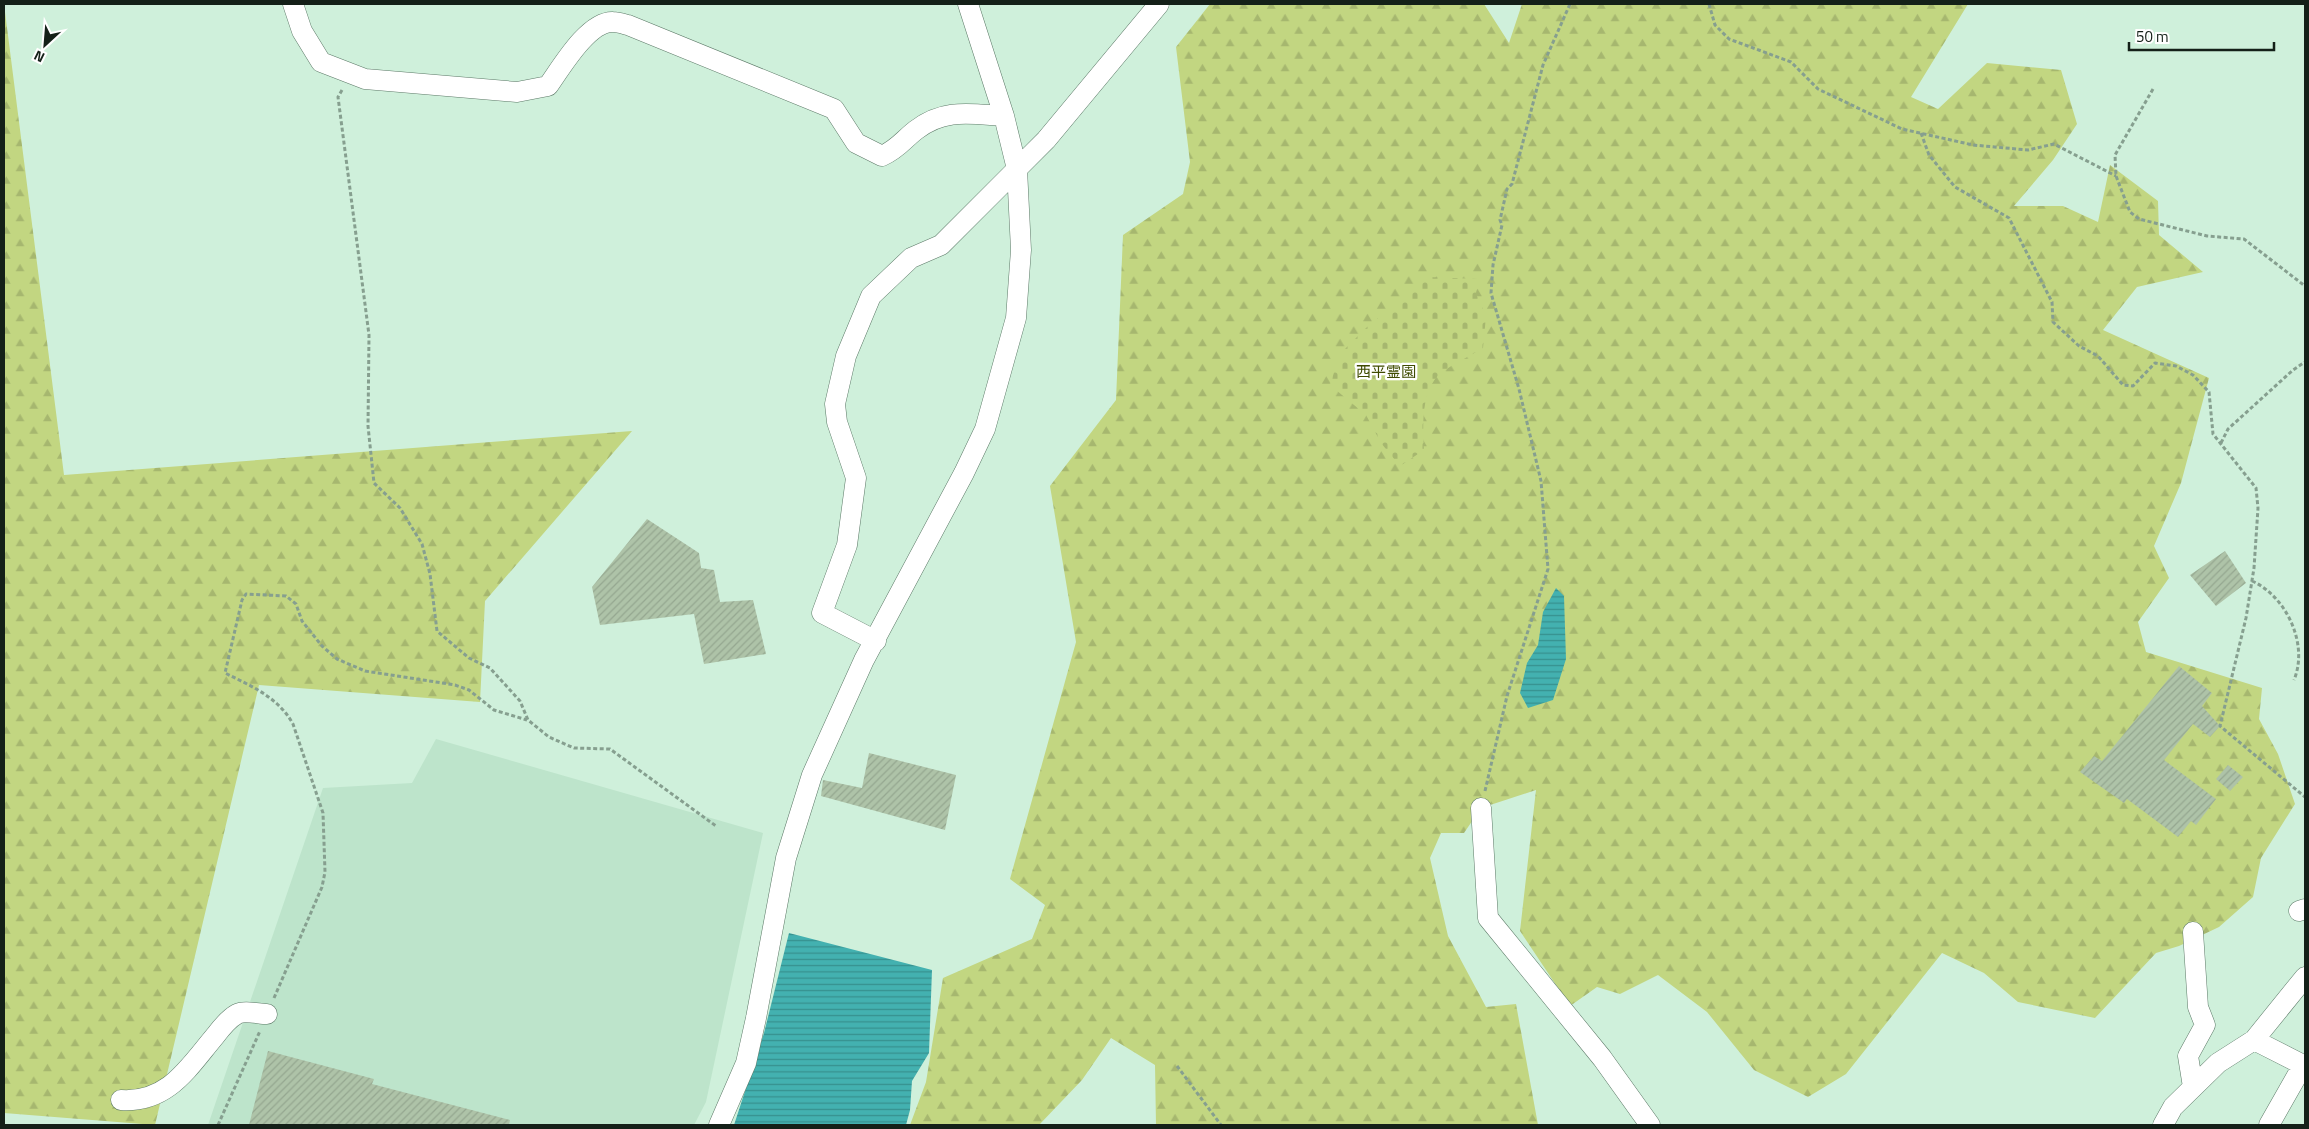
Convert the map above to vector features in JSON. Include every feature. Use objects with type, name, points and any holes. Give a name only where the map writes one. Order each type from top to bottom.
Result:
[{"type":"street","points":[[293,4],[302,31],[321,62],[365,80],[517,92],[548,86],[583,40],[594,29],[612,21],[628,25],[834,109],[856,143],[882,156],[896,150],[914,131],[933,119],[954,113],[1004,116]]},
{"type":"street","points":[[719,1125],[746,1063],[786,858],[816,768],[864,660],[876,641],[964,473],[985,429],[1016,318],[1021,250],[1017,169],[1004,116],[968,4]]},
{"type":"street","points":[[876,641],[822,613],[847,545],[856,478],[837,422],[834,404],[846,356],[871,296],[911,258],[941,246],[1046,140],[1159,4]]},
{"type":"street","points":[[1481,808],[1488,918],[1602,1058],[1650,1125]]},
{"type":"street","points":[[2193,932],[2198,1007],[2206,1025],[2188,1056],[2193,1087]]},
{"type":"street","points":[[2163,1125],[2173,1107],[2218,1063],[2254,1040],[2305,977]]},
{"type":"street","points":[[121,1100],[145,1099],[178,1080],[228,1021],[238,1013],[268,1014]]},
{"type":"street","points":[[2254,1040],[2304,1066],[2269,1125]]},
{"type":"path","points":[[1481,808],[1507,696],[1548,569],[1541,481],[1519,389],[1491,293],[1492,265],[1502,225],[1500,220],[1507,189],[1512,184],[1544,65],[1570,4]]},
{"type":"path","points":[[1709,4],[1714,25],[1729,38],[1791,62],[1818,89],[1902,129],[1973,145],[2028,150],[2054,144],[2116,176]]},
{"type":"path","points":[[350,74],[338,97],[369,335],[368,426],[374,483],[400,508],[422,544],[430,574],[437,631],[469,658],[490,668],[520,701],[528,720]]},
{"type":"path","points":[[2153,89],[2115,155],[2116,176],[2130,212],[2139,219],[2207,236],[2244,239],[2305,286]]},
{"type":"path","points":[[1921,133],[1929,155],[1955,187],[2009,218],[2052,302],[2053,322],[2079,346],[2098,356],[2123,385],[2133,386],[2156,363],[2176,366],[2193,375],[2208,392],[2213,434],[2256,488],[2258,508],[2252,581],[2246,618],[2220,726],[2305,798]]},
{"type":"path","points":[[2221,443],[2228,429],[2293,370],[2305,362]]},
{"type":"path","points":[[2252,581],[2264,586],[2294,622],[2300,648],[2297,673],[2294,680]]},
{"type":"path","points":[[218,1125],[322,887],[325,872],[323,813],[293,724],[274,699],[225,672],[242,600],[246,594],[286,596],[296,604],[302,622],[322,646],[337,659],[365,671],[454,685],[468,690],[494,710],[528,720],[549,737],[574,748],[610,749],[716,826]]},
{"type":"path","points":[[1177,1066],[1221,1125]]},
{"type":"shaded area","points":[[436,739],[763,833],[706,1102],[694,1125],[208,1125],[323,788],[412,783]]},
{"type":"green space","points":[[4,4],[64,475],[632,431],[485,601],[480,702],[259,685],[155,1125],[4,1113]]},
{"type":"green space","points":[[1210,4],[1484,4],[1509,43],[1522,4],[1968,4],[1911,97],[1938,109],[1987,63],[2061,70],[2077,124],[2053,160],[2014,206],[2063,206],[2098,222],[2110,165],[2158,201],[2159,235],[2203,272],[2137,287],[2103,330],[2209,378],[2181,483],[2154,546],[2169,578],[2138,622],[2146,652],[2262,688],[2259,719],[2278,754],[2295,804],[2261,858],[2253,897],[2219,927],[2179,946],[2156,953],[2095,1018],[2018,1002],[1984,973],[1942,953],[1846,1074],[1808,1097],[1754,1070],[1707,1012],[1658,975],[1620,994],[1597,987],[1570,1006],[1520,931],[1536,790],[1481,808],[1464,833],[1441,833],[1430,858],[1448,936],[1486,1007],[1516,1004],[1538,1125],[1156,1125],[1155,1065],[1111,1038],[1082,1080],[1039,1125],[910,1125],[926,1082],[943,978],[1032,939],[1045,905],[1010,879],[1076,642],[1050,486],[1116,400],[1123,235],[1183,194],[1190,162],[1176,47]]},
{"type":"green space","name":"西平霊園","points":[[1427,277],[1478,279],[1476,293],[1486,316],[1483,348],[1442,372],[1435,379],[1426,398],[1424,409],[1424,450],[1400,466],[1381,443],[1366,415],[1330,385],[1340,354],[1366,328]]},
{"type":"water","points":[[1556,588],[1564,596],[1566,659],[1553,700],[1528,708],[1520,693],[1527,663],[1538,645],[1543,612]]},
{"type":"water","points":[[789,933],[932,970],[929,1053],[912,1081],[910,1110],[906,1125],[734,1125],[764,1033]]},
{"type":"building","points":[[647,519],[699,553],[701,568],[714,570],[720,602],[753,600],[766,654],[704,664],[694,614],[600,625],[592,587]]},
{"type":"building","points":[[2225,551],[2246,583],[2216,606],[2190,575]]},
{"type":"building","points":[[2179,666],[2212,693],[2202,706],[2220,726],[2210,737],[2193,724],[2164,760],[2216,799],[2196,825],[2191,821],[2178,837],[2127,799],[2124,803],[2080,772],[2094,756],[2102,761]]},
{"type":"building","points":[[869,753],[956,775],[945,830],[821,796],[823,780],[862,788]]},
{"type":"building","points":[[2228,765],[2243,777],[2230,791],[2216,779]]},
{"type":"building","points":[[268,1051],[374,1079],[372,1084],[510,1120],[509,1125],[249,1125]]}]
